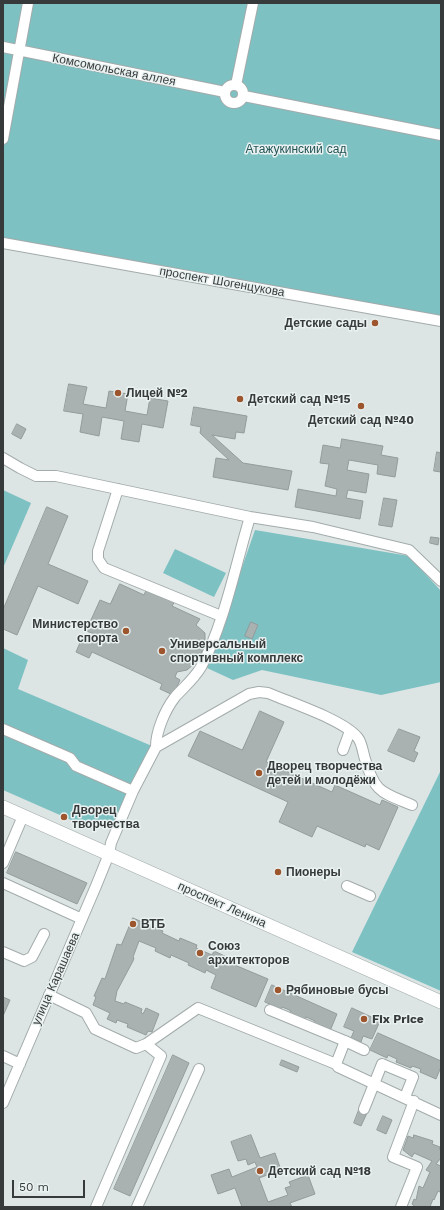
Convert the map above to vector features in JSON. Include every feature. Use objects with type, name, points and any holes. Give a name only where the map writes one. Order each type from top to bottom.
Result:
[{"type":"main road","name":"проспект Ленина","points":[[3,808],[441,1002]]},
{"type":"street","points":[[3,140],[28,3]]},
{"type":"street","points":[[236,84],[253,3]]},
{"type":"street","name":"Комсомольская аллея","points":[[3,47],[225,92]]},
{"type":"street","points":[[236,84],[242,88],[244,96],[241,101],[233,103],[227,100],[225,92],[229,86],[236,84]]},
{"type":"street","points":[[244,96],[441,135]]},
{"type":"street","name":"проспект Шогенцукова","points":[[3,243],[441,321]]},
{"type":"street","points":[[3,458],[36,476],[56,476],[250,517],[314,527],[409,550],[441,582]]},
{"type":"street","points":[[118,489],[98,551],[100,564],[104,568],[221,616]]},
{"type":"street","points":[[250,517],[221,616],[201,667],[193,679],[174,698],[156,736],[156,747],[231,708],[255,692],[268,693],[343,726],[350,731],[359,739],[368,769],[374,783],[381,792],[412,805]]},
{"type":"street","points":[[3,729],[70,758],[76,766],[133,791]]},
{"type":"street","points":[[343,750],[350,731]]},
{"type":"street","name":"улица Карашаева","points":[[3,1103],[82,919],[133,791],[156,747]]},
{"type":"street","points":[[3,863],[23,816]]},
{"type":"street","points":[[3,883],[82,919]]},
{"type":"street","points":[[347,886],[370,896]]},
{"type":"street","points":[[3,952],[24,961],[32,958],[44,934]]},
{"type":"street","points":[[49,995],[86,1013],[96,1030],[136,1048],[146,1044],[198,1008],[336,1064],[338,1067],[410,1099],[441,1115]]},
{"type":"street","points":[[270,1010],[364,1050]]},
{"type":"street","points":[[336,1064],[345,1041]]},
{"type":"street","points":[[96,1207],[161,1056],[146,1044]]},
{"type":"street","points":[[3,1056],[20,1064]]},
{"type":"street","points":[[364,1109],[382,1064],[413,1077],[410,1099],[392,1157],[417,1167],[402,1207]]},
{"type":"street","points":[[137,1207],[199,1069]]},
{"type":"green space","name":"Атажукинский сад","points":[[3,3],[441,3],[441,321],[3,243]]},
{"type":"green space","points":[[3,490],[31,503],[3,568]]},
{"type":"green space","points":[[255,530],[409,556],[441,591],[441,682],[381,695],[262,670],[233,680],[207,668]]},
{"type":"green space","points":[[175,549],[226,573],[214,597],[163,573]]},
{"type":"green space","points":[[3,648],[28,660],[18,689],[152,746],[116,821],[94,830],[3,790]]},
{"type":"green space","points":[[441,770],[441,991],[352,952]]},
{"type":"building","points":[[69,384],[87,387],[83,404],[106,408],[109,391],[128,394],[125,411],[147,415],[150,398],[168,401],[163,428],[142,424],[139,442],[121,439],[124,421],[102,417],[99,436],[80,432],[83,414],[64,411]]},
{"type":"building","points":[[194,407],[247,416],[244,433],[236,432],[235,439],[212,435],[243,463],[292,471],[288,490],[213,477],[216,458],[229,460],[200,433],[201,427],[191,425]]},
{"type":"building","points":[[17,424],[26,429],[21,439],[12,434]]},
{"type":"building","points":[[342,439],[383,446],[381,455],[398,458],[395,477],[377,474],[378,465],[349,460],[347,470],[369,474],[366,493],[348,490],[346,498],[363,501],[360,519],[295,507],[298,489],[336,496],[337,489],[325,486],[329,464],[320,463],[323,445],[340,448]]},
{"type":"building","points":[[437,452],[441,453],[441,472],[434,471]]},
{"type":"building","points":[[384,498],[397,500],[392,527],[379,525]]},
{"type":"building","points":[[47,507],[68,516],[48,564],[88,581],[78,604],[38,586],[17,635],[3,629],[3,610]]},
{"type":"building","points":[[431,537],[439,538],[438,545],[430,543]]},
{"type":"building","points":[[120,584],[144,595],[147,588],[175,601],[172,606],[200,619],[196,625],[205,633],[205,643],[202,652],[194,664],[187,670],[177,672],[175,677],[180,680],[173,695],[160,689],[162,684],[92,652],[89,658],[76,652],[82,638],[91,642],[95,634],[86,631],[100,600],[110,604]]},
{"type":"building","points":[[251,622],[258,625],[252,639],[245,636]]},
{"type":"building","name":"Дворец творчества детей и молодёжи","points":[[260,711],[284,722],[266,762],[332,792],[335,785],[380,805],[382,800],[398,807],[379,850],[366,844],[365,847],[317,826],[312,837],[279,822],[288,802],[188,756],[200,731],[242,750]]},
{"type":"building","points":[[399,729],[420,737],[414,751],[418,753],[414,762],[388,751]]},
{"type":"building","points":[[16,852],[87,883],[77,904],[7,873]]},
{"type":"building","points":[[133,918],[163,931],[162,933],[179,941],[180,938],[197,945],[196,948],[212,955],[214,951],[231,959],[230,963],[268,979],[256,1007],[211,988],[216,975],[206,970],[205,973],[188,965],[189,963],[171,955],[170,958],[155,951],[156,948],[139,941],[133,961],[117,991],[115,1001],[124,1004],[125,1002],[142,1009],[141,1012],[143,1014],[146,1008],[159,1014],[152,1032],[148,1031],[146,1035],[127,1027],[128,1024],[117,1020],[116,1023],[107,1019],[110,1013],[93,1005],[96,997],[94,996],[102,978],[105,979],[117,944],[121,945]]},
{"type":"building","points":[[272,985],[337,1014],[330,1031],[314,1024],[315,1021],[306,1017],[305,1020],[290,1013],[291,1011],[287,1009],[282,1007],[281,1009],[265,1002]]},
{"type":"building","points":[[3,997],[10,1000],[3,1016]]},
{"type":"building","points":[[352,1008],[380,1021],[372,1039],[363,1036],[361,1042],[351,1038],[354,1031],[344,1027]]},
{"type":"building","points":[[378,1033],[441,1061],[441,1067],[436,1079],[420,1072],[421,1069],[412,1066],[411,1068],[396,1062],[397,1059],[388,1055],[387,1058],[370,1050]]},
{"type":"building","points":[[173,1055],[189,1063],[130,1196],[114,1189]]},
{"type":"building","points":[[282,1060],[299,1067],[297,1072],[280,1065]]},
{"type":"building","points":[[359,1110],[367,1113],[361,1126],[354,1123]]},
{"type":"building","points":[[383,1116],[392,1120],[386,1134],[377,1130]]},
{"type":"building","points":[[251,1135],[260,1158],[275,1153],[281,1170],[259,1178],[268,1202],[288,1195],[285,1188],[291,1186],[289,1182],[308,1175],[315,1194],[290,1203],[292,1207],[242,1207],[235,1188],[218,1194],[211,1175],[229,1169],[232,1177],[257,1167],[255,1162],[248,1165],[246,1159],[238,1161],[231,1142]]},
{"type":"building","points":[[414,1135],[433,1141],[432,1144],[440,1147],[439,1149],[441,1150],[441,1158],[436,1164],[441,1166],[441,1190],[440,1192],[438,1191],[430,1207],[415,1207],[412,1204],[414,1199],[416,1200],[419,1186],[423,1188],[430,1172],[426,1170],[432,1161],[414,1153],[412,1157],[403,1150],[408,1136],[413,1138]]},
{"type":"place","name":"Детские сады","points":[[375,323]]},
{"type":"place","name":"Лицей №2","points":[[118,393]]},
{"type":"place","name":"Детский сад №15","points":[[240,399]]},
{"type":"place","name":"Детский сад №40","points":[[361,406]]},
{"type":"place","name":"Министерство спорта","points":[[126,631]]},
{"type":"place","name":"Универсальный спортивный комплекс","points":[[162,651]]},
{"type":"place","name":"Дворец творчества детей и молодёжи","points":[[259,773]]},
{"type":"place","name":"Дворец творчества","points":[[64,817]]},
{"type":"place","name":"Пионеры","points":[[278,872]]},
{"type":"place","name":"ВТБ","points":[[133,924]]},
{"type":"place","name":"Союз архитекторов","points":[[200,953]]},
{"type":"place","name":"Рябиновые бусы","points":[[278,990]]},
{"type":"place","name":"Fix Price","points":[[364,1019]]},
{"type":"place","name":"Детский сад №18","points":[[260,1171]]}]
